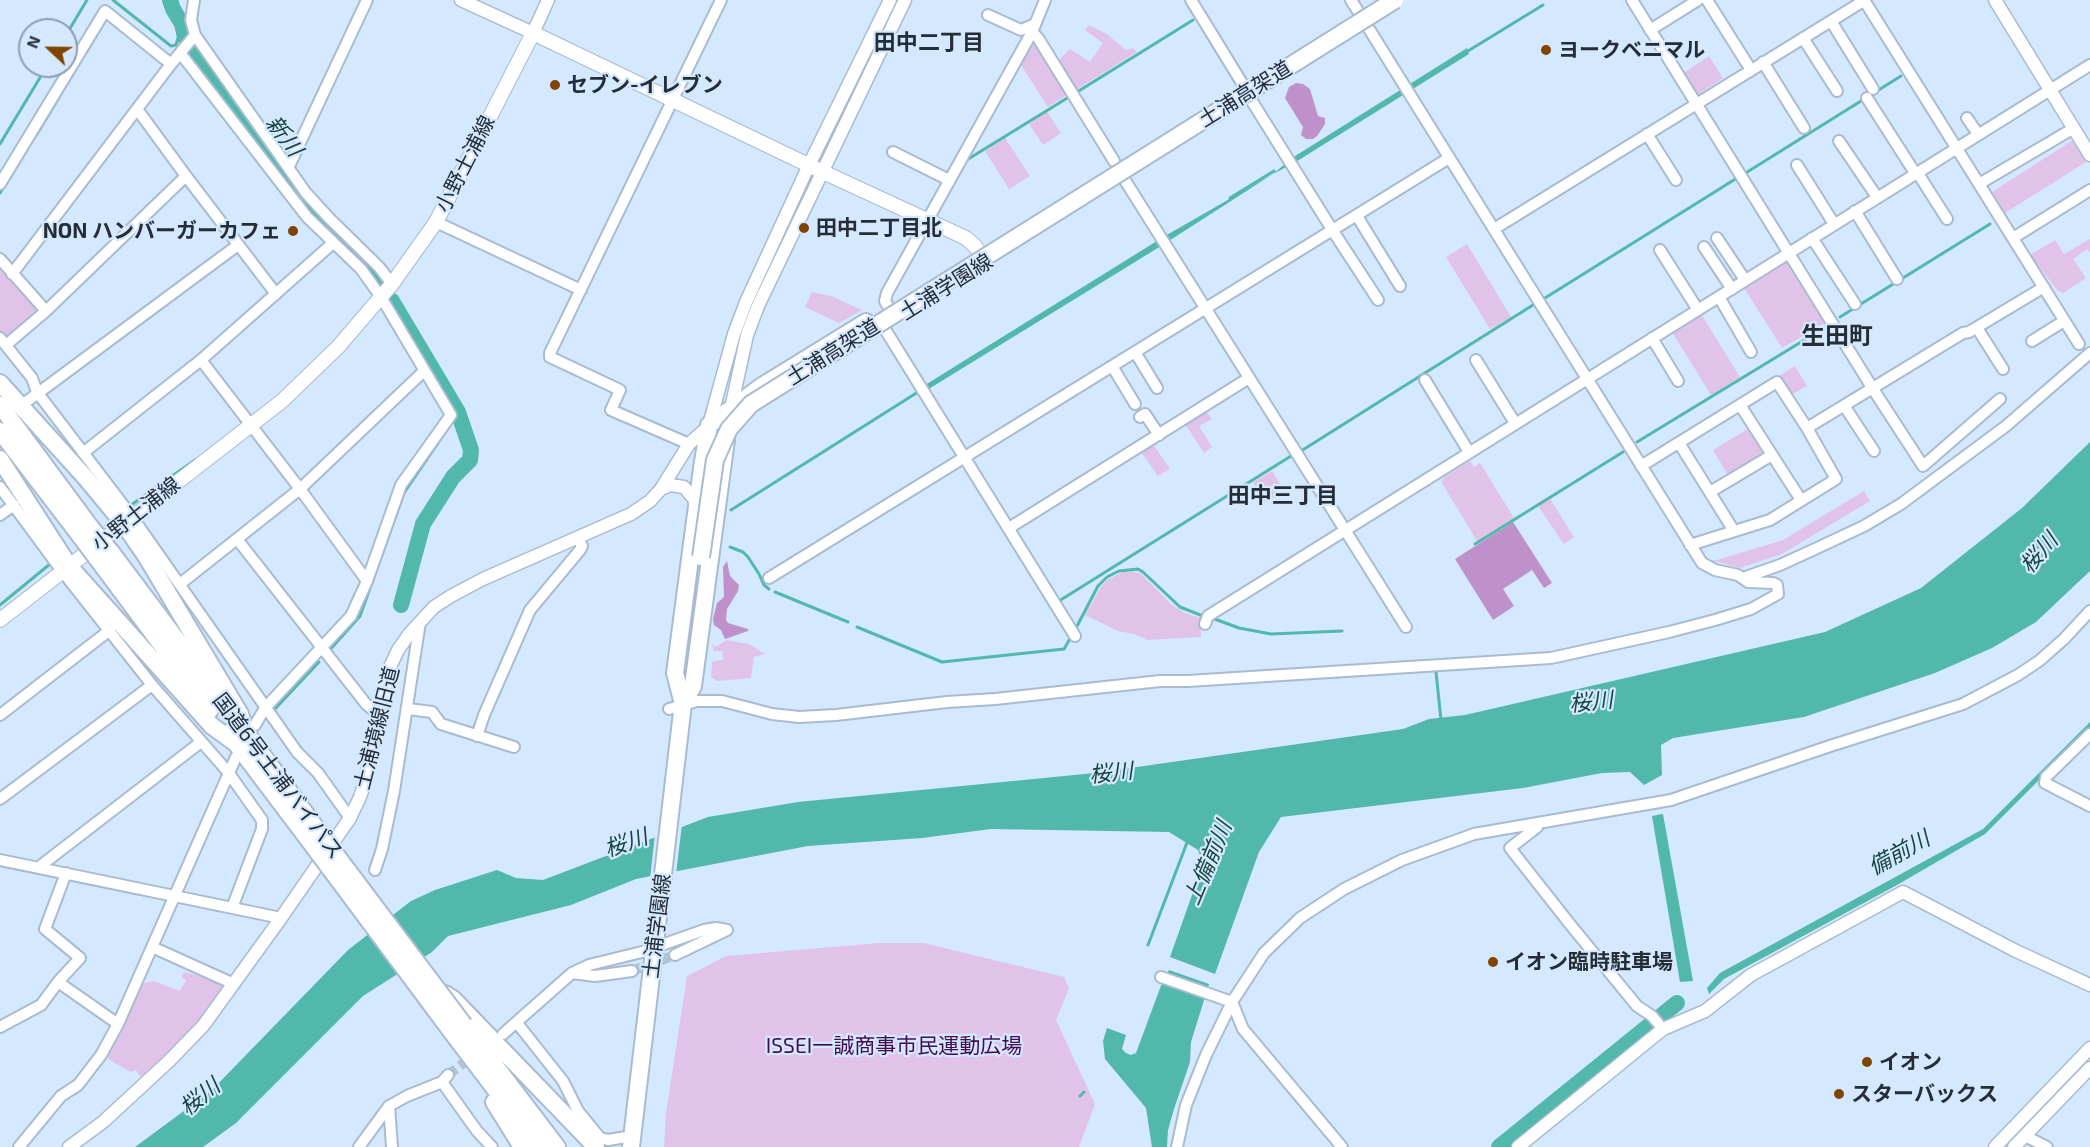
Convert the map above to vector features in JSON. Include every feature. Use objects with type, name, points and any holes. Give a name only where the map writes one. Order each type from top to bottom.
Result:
[{"type":"main road","name":"土浦学園線","points":[[678,710],[693,686],[729,416],[762,386],[890,308],[983,257],[1364,20],[1385,0]]},
{"type":"main road","name":"土浦高架道","points":[[678,710],[715,460],[729,429],[751,405],[1395,0]]},
{"type":"main road","name":"土浦学園線","points":[[631,1141],[655,940],[678,710],[675,674],[709,425],[729,416],[883,326],[983,257],[1245,88],[1364,20],[1406,0]]},
{"type":"main road","points":[[533,33],[966,238],[983,257]]},
{"type":"main road","name":"小野土浦線","points":[[0,620],[282,401],[338,347],[392,284],[435,222],[533,33]]},
{"type":"main road","points":[[0,383],[85,477],[129,521],[146,556],[240,714],[242,739],[212,726],[66,569],[0,459]]},
{"type":"main road","name":"国道6号土浦バイパス","points":[[0,405],[86,532]]},
{"type":"main road","name":"国道6号土浦バイパス","points":[[0,430],[105,556],[462,1031],[557,1147]]},
{"type":"main road","name":"国道6号土浦バイパス","points":[[319,843],[437,989],[539,1147]]},
{"type":"main road","points":[[462,1031],[505,1122],[522,1147]]},
{"type":"main road","points":[[462,1031],[596,1147]]},
{"type":"street","points":[[194,0],[191,20],[194,37],[289,166],[306,193],[328,218],[380,267],[392,284]]},
{"type":"street","points":[[289,166],[367,0]]},
{"type":"street","points":[[461,0],[533,33],[548,0]]},
{"type":"street","points":[[689,444],[611,410],[620,390],[550,357],[550,353],[721,0]]},
{"type":"street","points":[[709,425],[734,334],[746,302],[809,165],[890,0]]},
{"type":"street","points":[[729,416],[745,344],[758,306],[905,0]]},
{"type":"street","points":[[890,308],[885,301],[888,293],[1033,28],[1045,0]]},
{"type":"street","points":[[1191,0],[1245,88]]},
{"type":"street","points":[[678,710],[697,700],[722,701],[755,710],[799,717],[836,715],[1160,681],[1229,679],[1551,658],[1715,620],[1750,609],[1778,594],[1778,585],[1748,582],[1702,563],[1351,0]]},
{"type":"street","points":[[1632,0],[1923,466],[2000,399]]},
{"type":"street","points":[[1650,30],[1698,0]]},
{"type":"street","points":[[1707,0],[1751,70]]},
{"type":"street","points":[[1494,229],[1864,0],[2079,344]]},
{"type":"street","points":[[1995,0],[2089,150]]},
{"type":"street","points":[[0,184],[105,11],[171,64]]},
{"type":"street","points":[[987,15],[1021,30],[1033,28]]},
{"type":"street","points":[[1831,21],[1916,173],[1947,219]]},
{"type":"street","points":[[1033,28],[1114,161]]},
{"type":"street","points":[[12,274],[194,37]]},
{"type":"street","points":[[1803,38],[1837,91]]},
{"type":"street","points":[[19,1147],[61,1096],[78,1085],[101,1055],[118,1024],[242,739],[265,708],[351,616],[367,580],[400,484],[451,415],[381,297],[361,269],[307,217],[283,188],[183,51]]},
{"type":"street","points":[[1763,62],[1804,128]]},
{"type":"street","points":[[1205,624],[1208,616],[2090,65]]},
{"type":"street","points":[[1253,103],[1378,300]]},
{"type":"street","points":[[137,109],[276,294]]},
{"type":"street","points":[[1967,118],[1978,134]]},
{"type":"street","points":[[1979,184],[2074,128]]},
{"type":"street","points":[[1647,135],[1676,180]]},
{"type":"street","points":[[1839,141],[1877,197]]},
{"type":"street","points":[[893,152],[949,180]]},
{"type":"street","points":[[769,578],[1449,158]]},
{"type":"street","points":[[1797,165],[1834,224]]},
{"type":"street","points":[[186,176],[46,311],[3,342],[32,378],[37,392],[83,453],[129,521],[180,584],[297,752],[318,773],[350,818]]},
{"type":"street","points":[[1126,182],[1406,627]]},
{"type":"street","points":[[2013,238],[2090,190]]},
{"type":"street","points":[[1855,211],[1898,279]]},
{"type":"street","points":[[1357,216],[1400,286]]},
{"type":"street","points":[[435,222],[581,290]]},
{"type":"street","points":[[1717,238],[1744,280]]},
{"type":"street","points":[[1812,238],[1855,304]]},
{"type":"street","points":[[83,453],[201,360],[333,243]]},
{"type":"street","points":[[26,402],[238,245]]},
{"type":"street","points":[[1704,247],[1732,289]]},
{"type":"street","points":[[1660,250],[1698,310]]},
{"type":"street","points":[[0,259],[46,311]]},
{"type":"street","points":[[1807,428],[1845,407],[1963,333],[1977,328],[2044,287]]},
{"type":"street","points":[[1719,297],[1751,352]]},
{"type":"street","points":[[2032,341],[2064,321]]},
{"type":"street","points":[[883,326],[1075,636]]},
{"type":"street","points":[[1977,328],[2003,369]]},
{"type":"street","points":[[1652,338],[1678,381]]},
{"type":"street","points":[[1135,352],[1157,388]]},
{"type":"street","points":[[1743,578],[1780,565],[1854,531],[1901,504],[2006,426],[2090,353]]},
{"type":"street","points":[[201,360],[367,580]]},
{"type":"street","points":[[1476,360],[1515,423]]},
{"type":"street","points":[[1112,366],[1136,404]]},
{"type":"street","points":[[180,584],[300,489],[424,371]]},
{"type":"street","points":[[1009,528],[1249,378]]},
{"type":"street","points":[[1425,380],[1469,452]]},
{"type":"street","points":[[1641,466],[1777,382],[1807,428],[1836,479],[1770,520],[1690,545]]},
{"type":"street","points":[[1740,405],[1801,500]]},
{"type":"street","points":[[1845,407],[1874,451]]},
{"type":"street","points":[[1140,417],[1145,414],[1158,435]]},
{"type":"street","name":"土浦境線旧道","points":[[69,1147],[103,1122],[203,1026],[350,818],[366,779],[378,714],[390,667],[398,650],[420,622],[434,607],[483,579],[631,514],[650,501],[661,489],[689,444],[709,425]]},
{"type":"street","points":[[1679,442],[1734,531]]},
{"type":"street","points":[[1710,492],[1772,455]]},
{"type":"street","points":[[661,489],[670,485],[684,487],[694,499],[696,507]]},
{"type":"street","points":[[0,486],[66,569],[152,685],[228,772],[262,820],[262,830],[232,908]]},
{"type":"street","points":[[0,515],[14,505]]},
{"type":"street","points":[[477,736],[530,610],[580,550],[582,546],[578,538]]},
{"type":"street","points":[[237,539],[366,704],[378,714]]},
{"type":"street","points":[[1177,1147],[1186,1105],[1206,1055],[1232,1002],[1264,953],[1300,918],[1344,889],[1402,861],[1474,834],[1671,800],[1963,704],[2040,661],[2090,611]]},
{"type":"street","points":[[375,870],[392,803],[420,622]]},
{"type":"street","points":[[0,715],[110,630]]},
{"type":"street","points":[[0,799],[152,685]]},
{"type":"street","points":[[408,709],[432,712],[441,724],[514,747]]},
{"type":"street","points":[[2090,734],[2046,777],[2045,783],[2090,806]]},
{"type":"street","points":[[39,867],[201,742]]},
{"type":"street","points":[[1539,823],[1510,848],[1637,1006],[1658,1023]]},
{"type":"street","points":[[0,860],[281,918]]},
{"type":"street","points":[[0,1027],[41,1005],[80,958],[45,929],[66,873]]},
{"type":"street","points":[[1518,1147],[1658,1023],[1705,1011],[1751,975],[1903,892],[2016,951],[2090,986]]},
{"type":"street","points":[[503,1034],[572,973],[589,965],[642,952],[655,940],[716,928],[727,930],[675,955]]},
{"type":"street","points":[[152,947],[234,984]]},
{"type":"street","points":[[572,973],[594,976],[632,971]]},
{"type":"street","points":[[1161,977],[1232,1002],[1243,1029],[1342,1147]]},
{"type":"street","points":[[58,982],[118,1024]]},
{"type":"street","points":[[517,1023],[563,1082],[578,1111],[600,1138],[631,1141]]},
{"type":"street","points":[[1995,1147],[2090,1048]]},
{"type":"street","points":[[2014,1147],[2090,1068]]},
{"type":"street","points":[[359,1147],[389,1106],[445,1078],[477,1131],[492,1147]]},
{"type":"street","points":[[389,1106],[392,1147]]},
{"type":"street","points":[[2025,1136],[2047,1147]]},
{"type":"green space","points":[[1089,25],[1107,34],[1126,50],[1133,48],[1137,52],[1077,89],[1059,60],[1070,49],[1090,62],[1103,43],[1085,30]]},
{"type":"green space","points":[[1033,40],[1067,95],[1048,107],[1019,62]]},
{"type":"green space","points":[[1709,56],[1723,78],[1696,96],[1682,74]]},
{"type":"green space","points":[[1047,112],[1061,133],[1043,145],[1029,124]]},
{"type":"green space","points":[[1005,138],[1030,176],[1009,189],[985,151]]},
{"type":"green space","points":[[2073,140],[2086,162],[2005,213],[1992,192]]},
{"type":"green space","points":[[2090,239],[2090,253],[2087,249],[2073,259],[2086,278],[2063,293],[2057,290],[2030,255],[2055,240],[2064,254]]},
{"type":"green space","points":[[1467,244],[1511,317],[1490,329],[1446,257]]},
{"type":"green space","points":[[1787,258],[1827,322],[1782,348],[1743,286]]},
{"type":"green space","points":[[0,267],[43,311],[7,342],[0,334]]},
{"type":"green space","points":[[812,292],[831,296],[862,310],[839,323],[805,307]]},
{"type":"green space","points":[[1701,314],[1740,377],[1711,395],[1672,332]]},
{"type":"green space","points":[[1795,366],[1807,386],[1791,395],[1779,376]]},
{"type":"green space","points":[[1206,411],[1212,419],[1199,426],[1212,447],[1204,453],[1185,424]]},
{"type":"green space","points":[[1751,427],[1766,453],[1729,477],[1713,450]]},
{"type":"green space","points":[[1153,444],[1170,469],[1158,476],[1141,452]]},
{"type":"green space","points":[[1470,461],[1474,467],[1480,463],[1514,518],[1477,541],[1442,483],[1443,478]]},
{"type":"green space","points":[[1272,471],[1285,492],[1265,502],[1253,482]]},
{"type":"green space","points":[[1864,491],[1870,501],[1782,554],[1740,568],[1711,560],[1783,540]]},
{"type":"green space","points":[[1550,499],[1574,537],[1564,544],[1538,506]]},
{"type":"green space","points":[[1125,571],[1140,573],[1172,605],[1200,618],[1201,637],[1148,640],[1118,631],[1085,615],[1107,580]]},
{"type":"green space","points":[[726,640],[749,644],[765,654],[754,657],[751,678],[717,681],[711,677],[712,662],[724,659],[722,652],[724,651],[714,651],[712,644],[716,647]]},
{"type":"green space","name":"ISSEI一誠商事市民運動広場","points":[[879,943],[924,943],[1064,977],[1069,988],[1056,1020],[1095,1104],[1079,1147],[664,1147],[666,1113],[687,976],[726,956]]},
{"type":"green space","points":[[183,972],[231,984],[201,1024],[144,1079],[136,1070],[130,1072],[104,1056],[144,983],[154,981],[180,991],[186,980],[182,978]]},
{"type":"shaded area","points":[[1296,83],[1303,84],[1310,89],[1318,116],[1325,118],[1325,124],[1313,139],[1306,139],[1301,135],[1303,127],[1285,98],[1289,87]]},
{"type":"shaded area","points":[[1513,522],[1552,583],[1544,588],[1532,570],[1503,589],[1514,606],[1493,620],[1455,559]]},
{"type":"shaded area","points":[[727,561],[730,576],[739,585],[727,609],[726,620],[748,631],[725,639],[721,630],[714,625],[713,619],[717,603],[724,597],[723,567]]},
{"type":"water","points":[[1467,48],[1469,54],[1273,174],[1292,158]]},
{"type":"water","points":[[1273,174],[919,395],[917,390],[1165,236]]},
{"type":"water","points":[[2090,442],[2090,571],[2036,622],[1992,648],[1935,673],[1804,717],[1673,738],[1661,745],[1662,775],[1644,785],[1630,772],[1602,773],[1523,788],[1281,817],[1259,852],[1215,974],[1170,957],[1203,864],[1198,850],[1169,832],[991,829],[922,838],[808,846],[636,879],[571,905],[448,936],[432,952],[363,996],[236,1123],[203,1147],[135,1147],[211,1091],[348,950],[411,901],[435,890],[497,870],[516,878],[543,880],[708,817],[798,802],[1095,773],[1403,729],[1429,719],[1465,715],[1825,632],[1921,588],[2022,508]]},
{"type":"water","points":[[2090,722],[2090,729],[1985,834],[1897,885],[1724,979],[1709,994],[1707,988],[1720,973],[1983,829]]},
{"type":"water","points":[[1663,814],[1693,981],[1680,982],[1652,816]]},
{"type":"water","points":[[1169,970],[1209,984],[1191,1042],[1190,1062],[1168,1130],[1167,1147],[1152,1147],[1146,1108],[1105,1059],[1103,1041],[1107,1028],[1126,1035],[1122,1049],[1131,1055],[1136,1053]]},
{"type":"pier","points":[[682,824],[676,874],[650,879],[655,834]]},
{"type":"waterway","points":[[76,18],[87,0]]},
{"type":"waterway","points":[[113,0],[171,46],[176,45],[182,24]]},
{"type":"waterway","name":"新川","points":[[170,0],[182,24],[185,37],[205,70],[294,188],[365,262],[382,285]]},
{"type":"waterway","points":[[1468,51],[1543,5]]},
{"type":"waterway","points":[[1077,92],[1193,20]]},
{"type":"waterway","points":[[1744,174],[1901,76]]},
{"type":"waterway","points":[[0,144],[40,78]]},
{"type":"waterway","points":[[965,161],[1069,97]]},
{"type":"waterway","points":[[37,134],[58,99]]},
{"type":"waterway","points":[[1230,198],[1274,171]]},
{"type":"waterway","points":[[1545,298],[1737,178]]},
{"type":"waterway","points":[[0,193],[5,185]]},
{"type":"waterway","points":[[1840,317],[1990,224]]},
{"type":"waterway","name":"新川","points":[[392,301],[458,412],[471,450],[470,460],[453,477],[423,524],[401,605]]},
{"type":"waterway","points":[[1301,451],[1533,305]]},
{"type":"waterway","points":[[1637,442],[1829,325]]},
{"type":"waterway","points":[[731,510],[918,392]]},
{"type":"waterway","points":[[328,652],[360,616],[404,493],[446,431]]},
{"type":"waterway","points":[[1475,544],[1623,452]]},
{"type":"waterway","points":[[1059,601],[1291,456]]},
{"type":"waterway","points":[[131,505],[195,460]]},
{"type":"waterway","points":[[730,547],[743,552],[748,557],[764,585],[769,589]]},
{"type":"waterway","points":[[0,605],[50,564]]},
{"type":"waterway","points":[[1076,628],[1098,586],[1107,577],[1119,571],[1138,569],[1180,607],[1203,616]]},
{"type":"waterway","points":[[775,592],[848,622]]},
{"type":"waterway","points":[[1212,618],[1239,628],[1271,634],[1342,631]]},
{"type":"waterway","points":[[857,627],[942,662],[1064,649],[1071,637]]},
{"type":"waterway","points":[[273,711],[319,662]]},
{"type":"waterway","points":[[1436,672],[1441,720]]},
{"type":"waterway","points":[[1148,945],[1188,840]]},
{"type":"waterway","name":"備前川","points":[[1499,1147],[1677,1003]]},
{"type":"waterway","points":[[1080,1096],[1084,1092]]},
{"type":"tunnel","points":[[632,971],[675,955]]},
{"type":"tunnel","points":[[448,1075],[474,1055]]},
{"type":"place","name":"ヨークベニマル","points":[[1546,50]]},
{"type":"place","name":"セブン-イレブン","points":[[555,85]]},
{"type":"place","name":"田中二丁目北","points":[[804,228]]},
{"type":"place","name":"NON ハンバーガーカフェ","points":[[293,231]]},
{"type":"place","name":"イオン臨時駐車場","points":[[1493,962]]},
{"type":"place","name":"イオン","points":[[1867,1062]]},
{"type":"place","name":"スターバックス","points":[[1839,1094]]},
{"type":"district","name":"田中二丁目","points":[[929,43]]},
{"type":"district","name":"生田町","points":[[1837,336]]},
{"type":"district","name":"田中三丁目","points":[[1283,496]]},
{"type":"water label","name":"桜川","points":[[2039,553]]},
{"type":"water label","name":"桜川","points":[[1591,702]]},
{"type":"water label","name":"桜川","points":[[1111,773]]},
{"type":"water label","name":"桜川","points":[[626,843]]},
{"type":"water label","name":"上備前川","points":[[1208,863]]},
{"type":"water label","name":"桜川","points":[[200,1097]]}]
